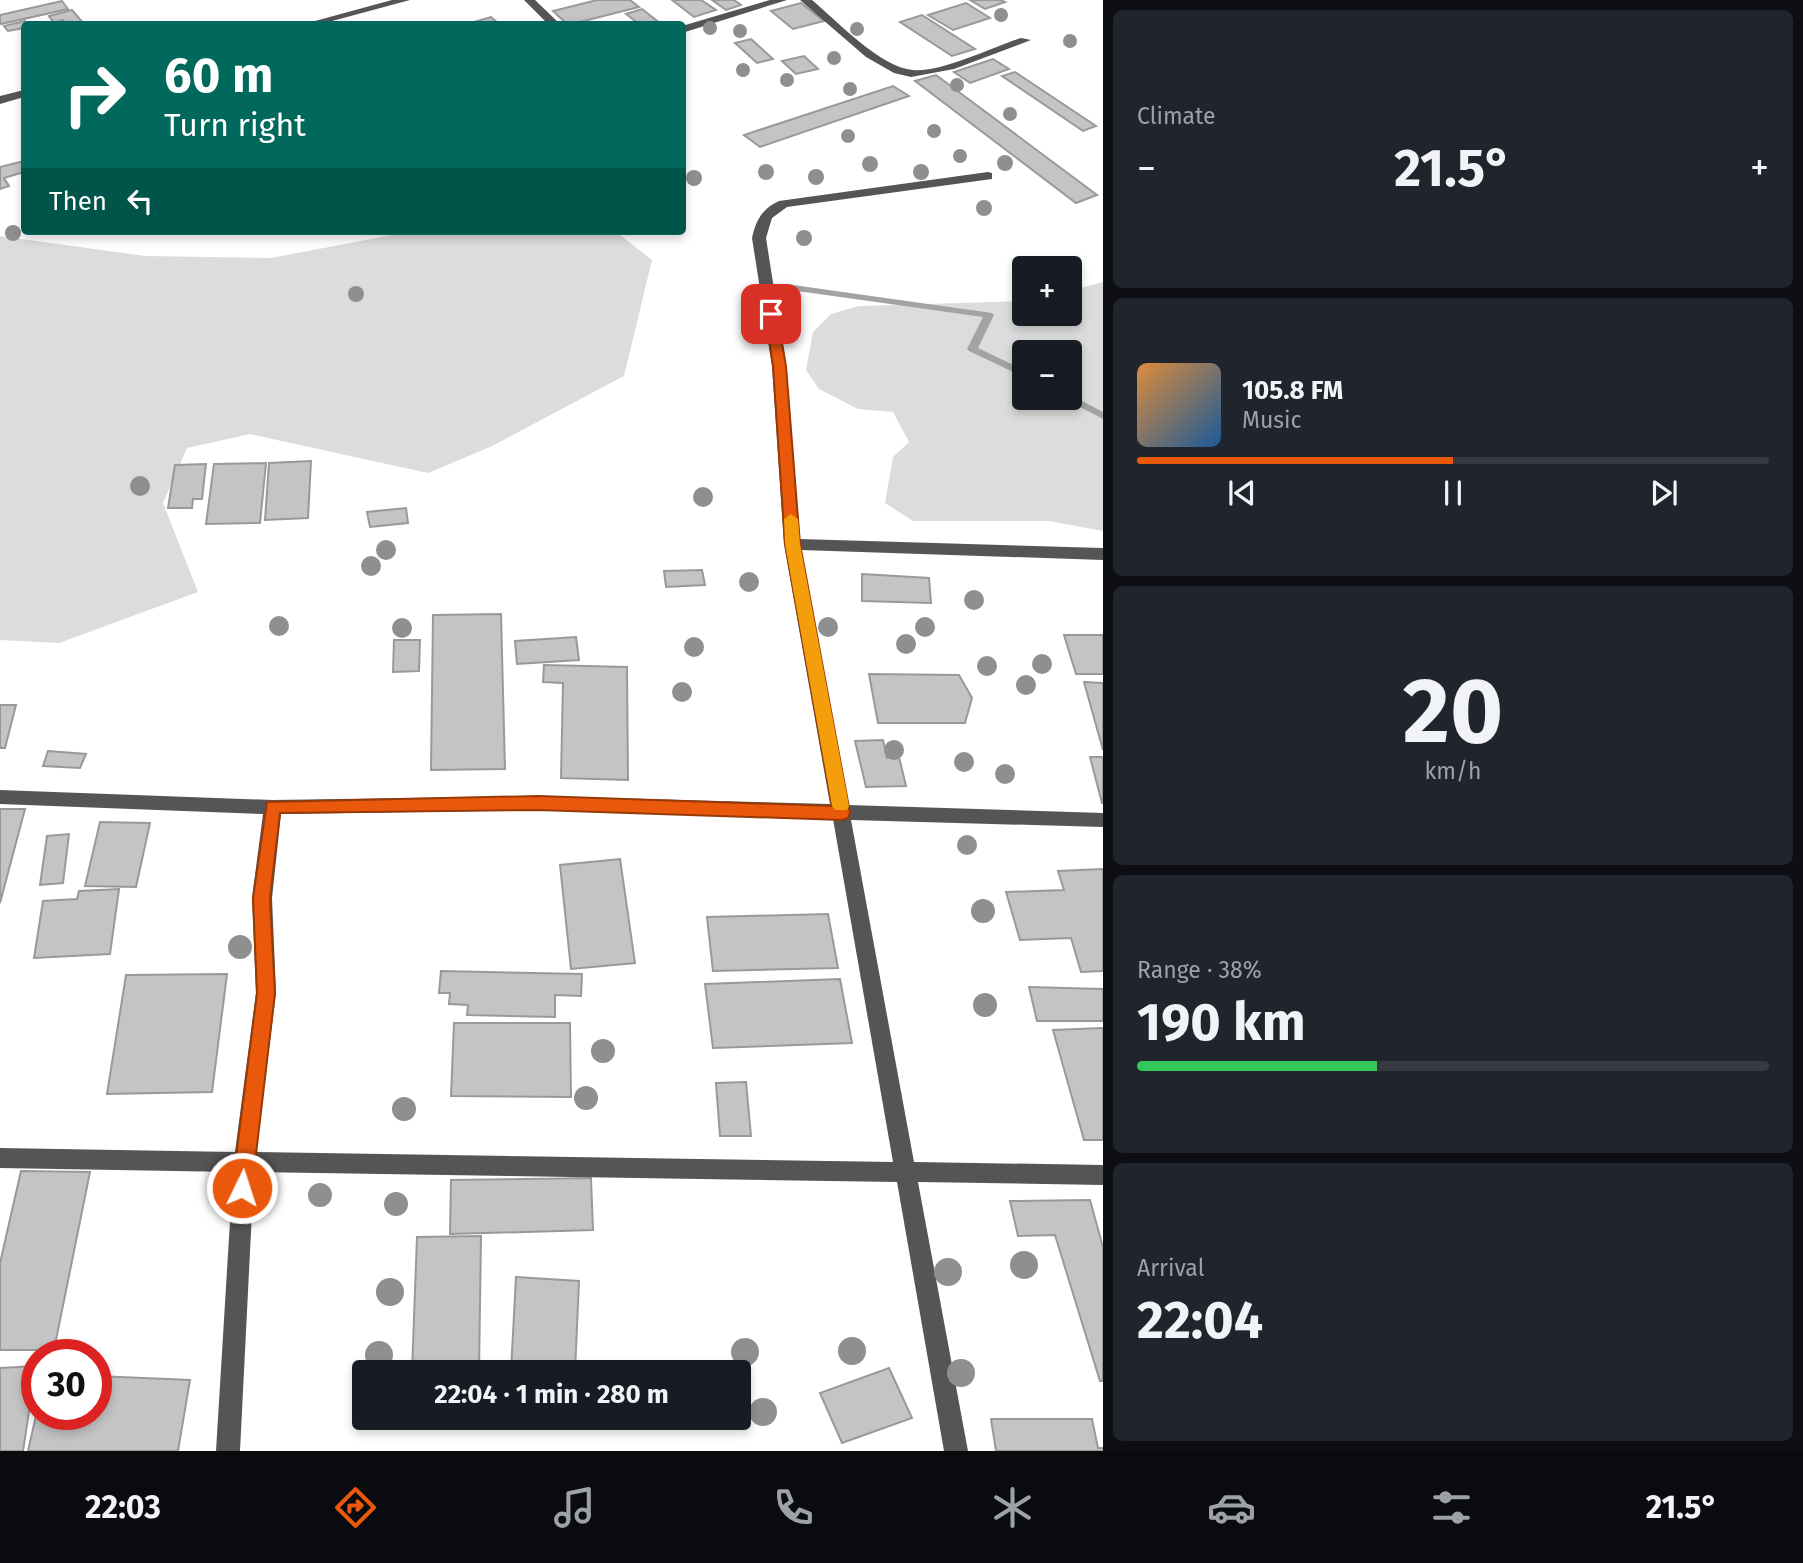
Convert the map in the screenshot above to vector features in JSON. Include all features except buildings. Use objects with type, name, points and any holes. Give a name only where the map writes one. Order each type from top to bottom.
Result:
[{"type":"street","points":[[322,21],[405,0]]},
{"type":"street","points":[[529,0],[551,21]]},
{"type":"street","points":[[686,29],[782,0]]},
{"type":"street","points":[[805,0],[884,64],[912,75],[939,69],[1025,40]]},
{"type":"street","points":[[0,100],[21,95]]},
{"type":"street","points":[[956,1451],[792,544],[779,366],[759,237],[763,219],[771,209],[784,204],[988,176]]},
{"type":"street","points":[[792,544],[1103,554]]},
{"type":"street","points":[[0,797],[273,807],[538,803],[1103,820]]},
{"type":"street","points":[[228,1451],[244,1161],[266,993],[262,898],[273,807]]},
{"type":"street","points":[[0,1158],[1103,1175]]},
{"type":"shaded area","points":[[392,235],[620,235],[652,260],[624,376],[490,447],[428,473],[250,434],[187,448],[163,503],[198,592],[59,643],[0,640],[0,236],[145,256],[271,258]]},
{"type":"shaded area","points":[[1103,282],[1103,531],[1049,521],[913,521],[885,503],[893,457],[909,442],[893,412],[858,409],[819,389],[806,370],[813,332],[831,314],[859,306],[1012,301],[1012,326],[1082,326],[1082,288]]},
{"type":"waterway","points":[[786,287],[989,315],[972,349],[1012,368]]},
{"type":"waterway","points":[[1082,404],[1103,416]]},
{"type":"slow traffic","points":[[791,519],[792,544],[841,806]]},
{"type":"route","points":[[242,1188],[266,993],[262,898],[273,807],[538,803],[842,813],[792,544],[779,366],[771,314]]}]
